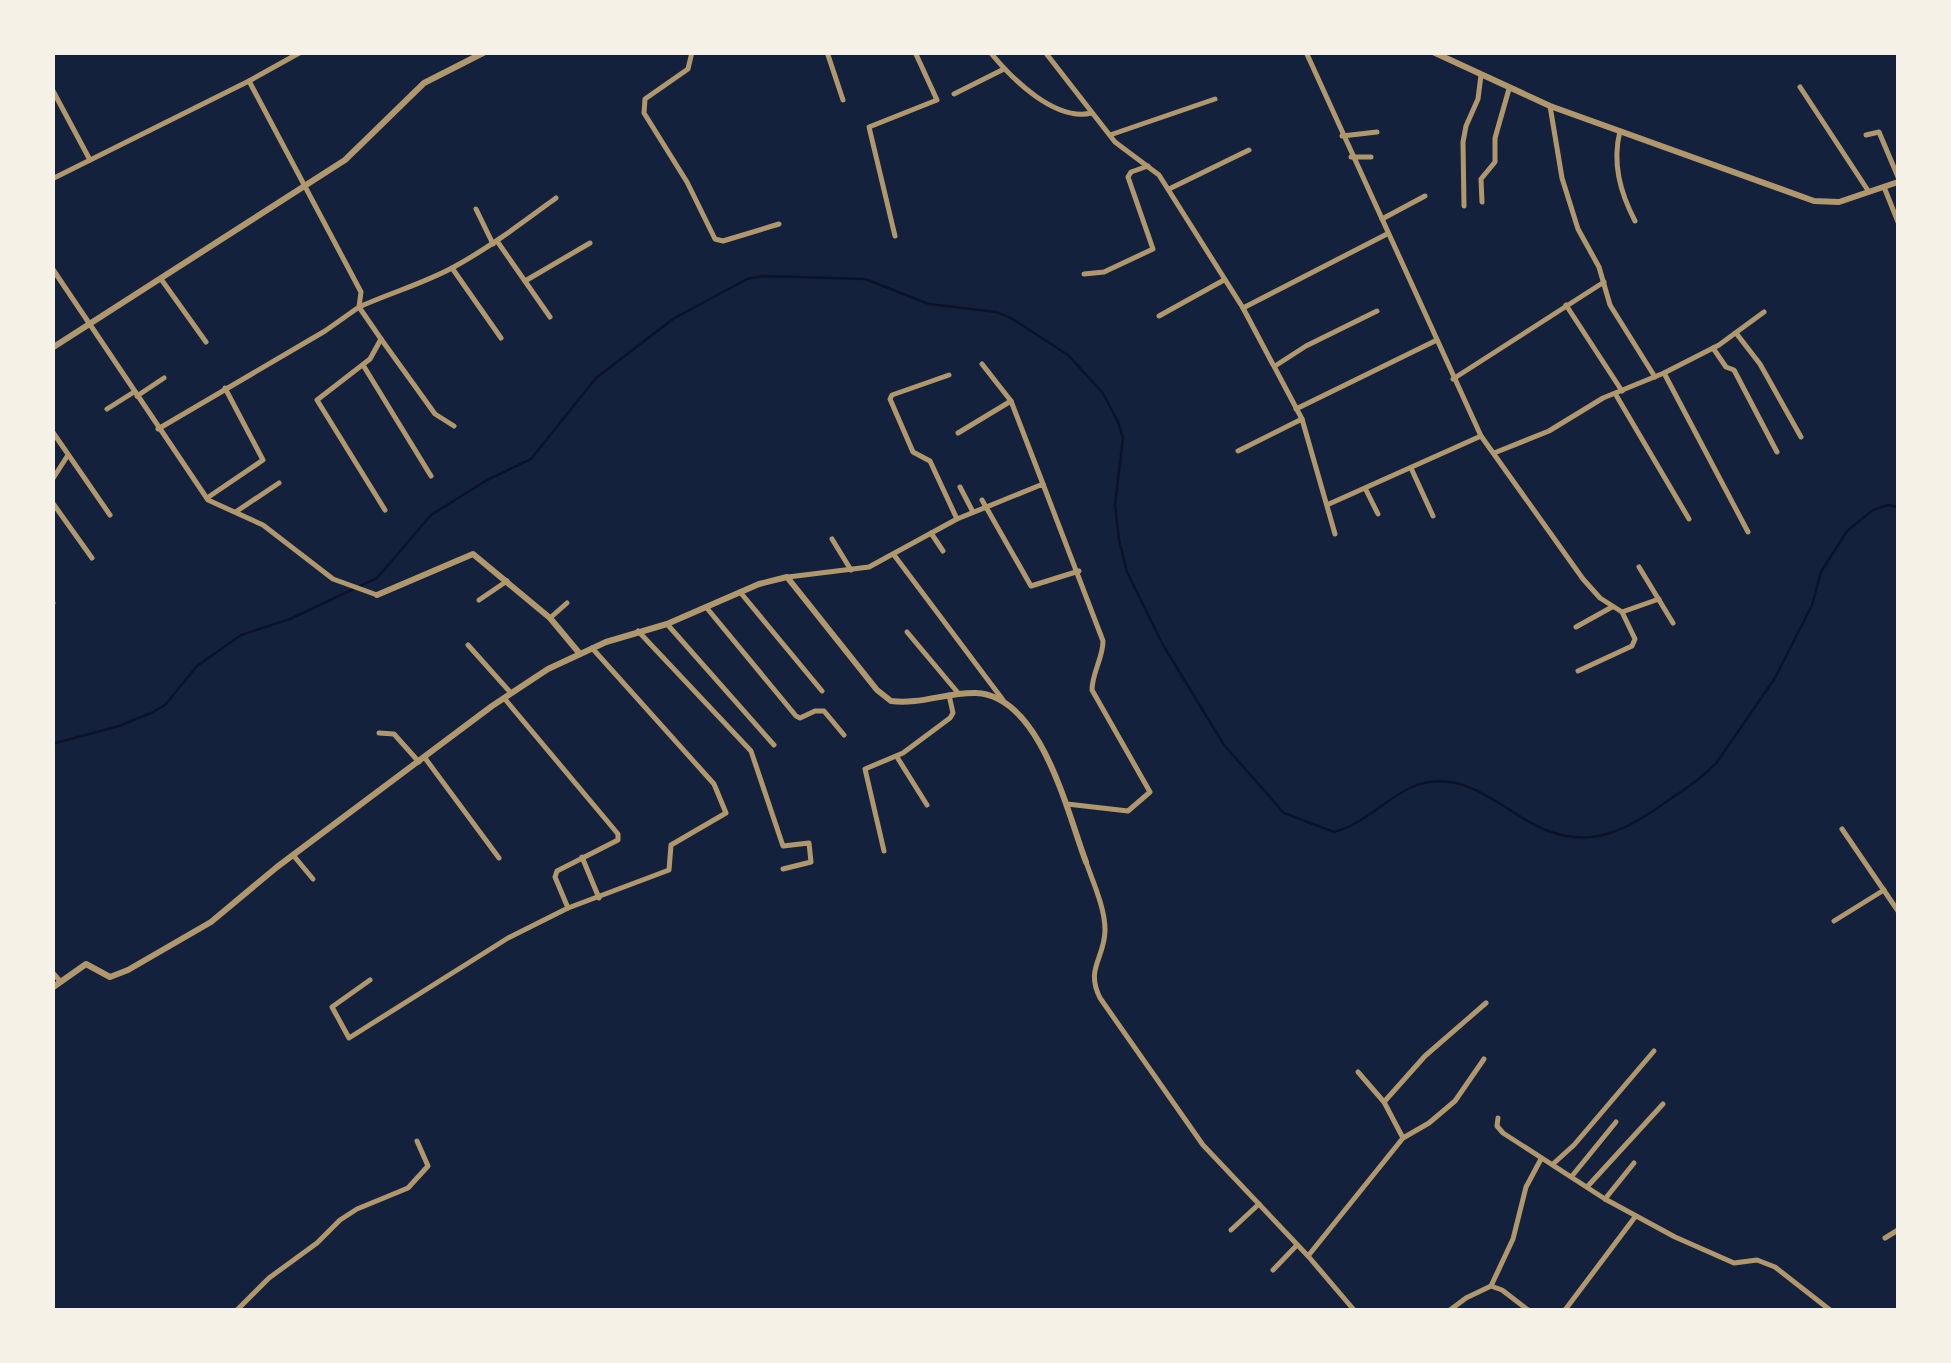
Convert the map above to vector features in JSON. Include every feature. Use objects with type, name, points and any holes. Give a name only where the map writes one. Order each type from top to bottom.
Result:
[{"type":"street","points":[[52,179],[301,52]]},
{"type":"street","points":[[52,348],[306,187],[364,145],[416,91],[484,52]]},
{"type":"street","points":[[692,52],[688,68],[645,99],[644,114],[688,182],[715,239],[723,241],[779,224]]},
{"type":"street","points":[[827,52],[843,100]]},
{"type":"street","points":[[895,236],[869,127],[937,100],[915,52]]},
{"type":"street","points":[[990,52],[1004,69],[1054,106],[1073,114],[1092,113]]},
{"type":"street","points":[[1045,52],[1110,135],[1169,189],[1243,308],[1302,419],[1334,534]]},
{"type":"street","points":[[1306,52],[1481,436],[1573,566],[1600,598],[1622,612],[1634,639],[1632,646],[1578,671]]},
{"type":"street","points":[[1433,52],[1550,106],[1814,201],[1839,202],[1898,180],[1878,131],[1866,134]]},
{"type":"street","points":[[954,94],[1004,69]]},
{"type":"street","points":[[1464,206],[1463,142],[1478,99],[1481,75]]},
{"type":"street","points":[[249,81],[360,292],[359,307],[435,414],[454,426]]},
{"type":"street","points":[[1800,88],[1869,192]]},
{"type":"street","points":[[52,89],[90,160]]},
{"type":"street","points":[[1482,202],[1481,179],[1494,165],[1498,120],[1509,89]]},
{"type":"street","points":[[1110,135],[1215,99]]},
{"type":"street","points":[[1550,106],[1570,208],[1604,282],[1610,306],[1654,376]]},
{"type":"street","points":[[1620,131],[1616,166],[1635,221]]},
{"type":"street","points":[[1342,136],[1377,132]]},
{"type":"street","points":[[1169,189],[1249,150]]},
{"type":"street","points":[[1351,157],[1371,156]]},
{"type":"street","points":[[1084,274],[1104,272],[1153,248],[1128,176],[1148,166]]},
{"type":"street","points":[[1884,187],[1898,222]]},
{"type":"street","points":[[1382,219],[1426,196]]},
{"type":"street","points":[[158,429],[359,307],[403,292],[452,268],[556,198]]},
{"type":"street","points":[[476,209],[550,317]]},
{"type":"street","points":[[1243,308],[1388,233]]},
{"type":"street","points":[[525,280],[590,242]]},
{"type":"street","points":[[52,268],[207,498],[263,525],[347,586],[377,595],[473,554],[550,618],[580,654]]},
{"type":"street","points":[[452,268],[501,338]]},
{"type":"street","points":[[161,279],[206,342]]},
{"type":"street","points":[[1159,316],[1224,280]]},
{"type":"street","points":[[1453,379],[1604,282]]},
{"type":"street","points":[[1566,305],[1689,518]]},
{"type":"street","points":[[1275,366],[1377,311]]},
{"type":"street","points":[[1494,453],[1548,431],[1602,398],[1713,348],[1764,312]]},
{"type":"street","points":[[1736,333],[1760,364],[1802,437]]},
{"type":"street","points":[[381,340],[374,356],[317,400],[385,510]]},
{"type":"street","points":[[1296,409],[1437,340]]},
{"type":"street","points":[[1713,348],[1726,367],[1734,370],[1777,452]]},
{"type":"street","points":[[982,364],[1011,402],[1103,640],[1103,656],[1092,690],[1150,792],[1128,812],[1064,804]]},
{"type":"street","points":[[363,365],[431,476]]},
{"type":"street","points":[[1664,373],[1748,532]]},
{"type":"street","points":[[950,375],[890,398],[913,452],[930,461],[957,519]]},
{"type":"street","points":[[107,409],[164,378]]},
{"type":"street","points":[[207,498],[263,462],[225,388]]},
{"type":"street","points":[[958,433],[1011,402]]},
{"type":"street","points":[[1238,451],[1302,419]]},
{"type":"street","points":[[52,430],[110,515]]},
{"type":"street","points":[[1328,504],[1481,436]]},
{"type":"street","points":[[52,480],[68,455]]},
{"type":"street","points":[[1411,468],[1432,516]]},
{"type":"street","points":[[236,511],[279,483]]},
{"type":"street","points":[[52,988],[86,964],[110,977],[128,970],[212,922],[293,855],[548,669],[592,648],[667,624],[740,592],[787,577],[869,567],[983,504],[1043,484]]},
{"type":"street","points":[[960,486],[973,512]]},
{"type":"street","points":[[1366,490],[1378,514]]},
{"type":"street","points":[[52,502],[92,558]]},
{"type":"street","points":[[983,504],[1031,586],[1079,571]]},
{"type":"street","points":[[930,532],[943,551]]},
{"type":"street","points":[[832,539],[851,570]]},
{"type":"street","points":[[894,554],[1002,700],[1035,733],[1093,882],[1105,934],[1094,970],[1100,998],[1175,1109],[1218,1163],[1354,1310]]},
{"type":"street","points":[[1640,566],[1673,623]]},
{"type":"street","points":[[787,577],[884,696],[896,702],[978,693],[1002,700]]},
{"type":"street","points":[[479,600],[507,581]]},
{"type":"street","points":[[740,592],[822,691]]},
{"type":"street","points":[[1622,612],[1659,599]]},
{"type":"street","points":[[550,618],[567,604]]},
{"type":"street","points":[[706,607],[796,716],[824,711],[844,735]]},
{"type":"street","points":[[1576,628],[1612,607]]},
{"type":"street","points":[[667,624],[774,745]]},
{"type":"street","points":[[638,631],[751,751],[783,846],[809,844],[811,862],[784,869]]},
{"type":"street","points":[[907,632],[959,694]]},
{"type":"street","points":[[468,645],[619,836],[616,842],[582,856],[555,874],[568,908]]},
{"type":"street","points":[[370,980],[332,1007],[349,1038],[508,938],[568,908],[669,870],[671,845],[722,817],[726,810],[714,784],[592,648]]},
{"type":"street","points":[[884,851],[864,772],[866,767],[897,756],[952,716],[949,695]]},
{"type":"street","points":[[380,733],[394,734],[422,760],[499,858]]},
{"type":"street","points":[[897,756],[927,804]]},
{"type":"street","points":[[1842,829],[1898,911]]},
{"type":"street","points":[[293,855],[313,880]]},
{"type":"street","points":[[582,856],[599,898]]},
{"type":"street","points":[[1834,922],[1884,890]]},
{"type":"street","points":[[52,972],[60,981]]},
{"type":"street","points":[[1384,1102],[1425,1056],[1486,1003]]},
{"type":"street","points":[[1553,1164],[1574,1146],[1654,1050]]},
{"type":"street","points":[[1308,1256],[1403,1138],[1430,1124],[1446,1109],[1484,1060]]},
{"type":"street","points":[[1358,1072],[1384,1102],[1403,1138]]},
{"type":"street","points":[[1587,1187],[1663,1104]]},
{"type":"street","points":[[1498,1118],[1499,1130],[1605,1199],[1734,1263],[1765,1261],[1830,1310]]},
{"type":"street","points":[[1572,1176],[1616,1122]]},
{"type":"street","points":[[238,1310],[269,1278],[318,1244],[340,1220],[408,1188],[428,1166],[416,1141]]},
{"type":"street","points":[[1450,1310],[1491,1286],[1513,1239],[1526,1186],[1541,1159]]},
{"type":"street","points":[[1605,1199],[1634,1163]]},
{"type":"street","points":[[1230,1230],[1259,1204]]},
{"type":"street","points":[[1565,1310],[1636,1216]]},
{"type":"street","points":[[1885,1238],[1898,1230]]},
{"type":"street","points":[[1273,1270],[1297,1245]]},
{"type":"street","points":[[1491,1286],[1500,1288],[1528,1310]]},
{"type":"waterway","points":[[52,744],[151,713],[165,705],[197,666],[241,635],[290,619],[377,578],[431,515],[487,480],[531,459],[596,378],[673,319],[747,279],[763,276],[865,279],[929,304],[996,312],[1068,355],[1102,392],[1118,422],[1123,438],[1115,505],[1119,540],[1127,572],[1163,645],[1224,745],[1284,813],[1334,832],[1360,821],[1405,791],[1429,782],[1474,789],[1559,835],[1593,837],[1639,820],[1717,762],[1775,678],[1812,605],[1821,572],[1847,531],[1873,510],[1888,505],[1898,507]]}]
